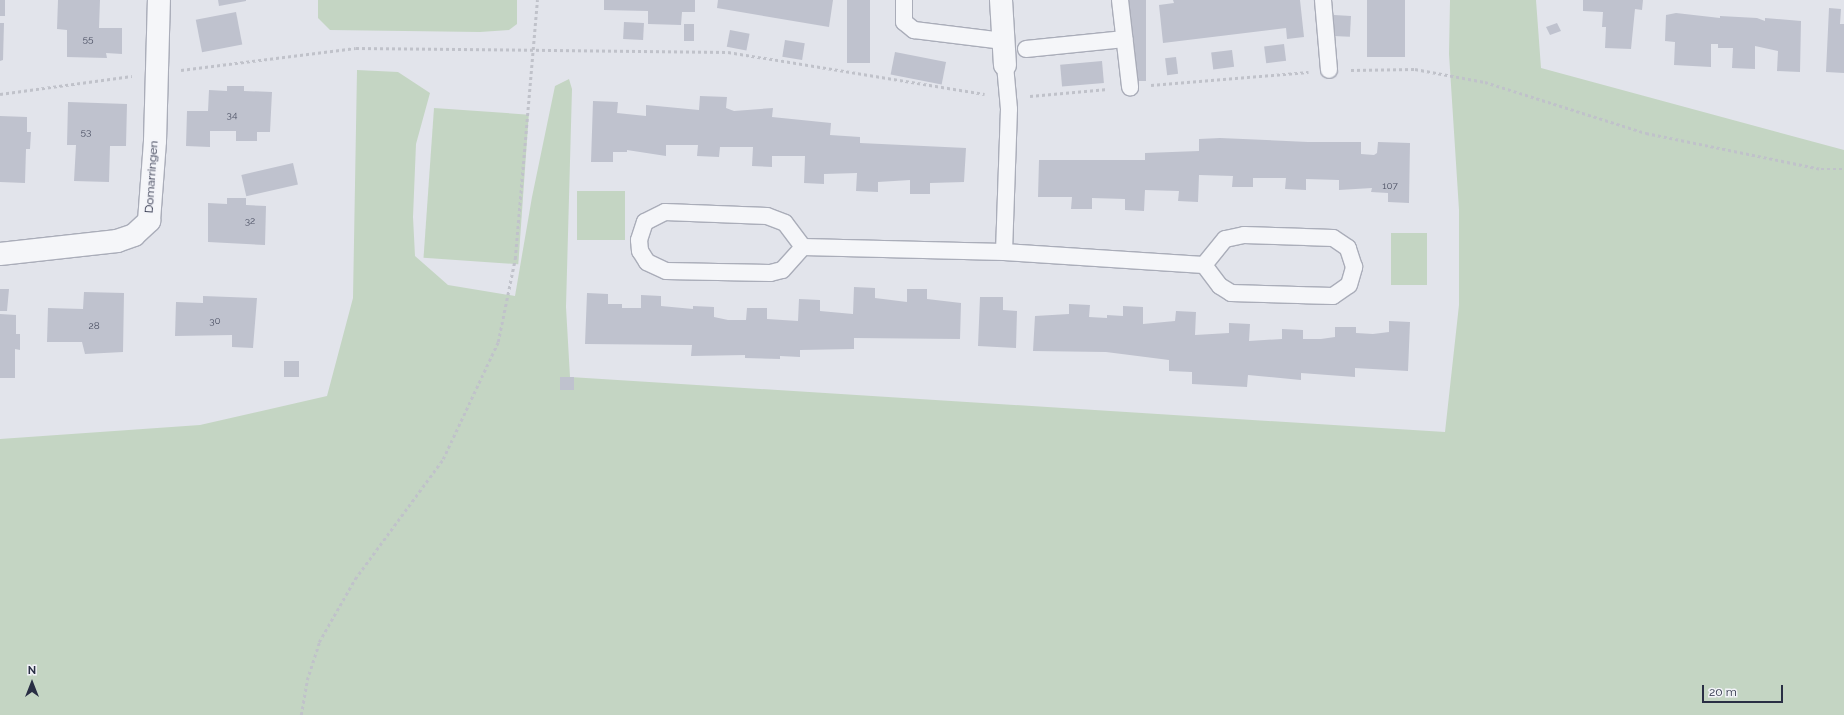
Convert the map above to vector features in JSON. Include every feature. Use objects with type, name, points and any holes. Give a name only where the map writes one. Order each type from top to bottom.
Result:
[{"type":"street","name":"Domarringen","points":[[0,254],[117,240],[134,235],[143,228],[152,209],[158,0]]},
{"type":"street","points":[[1001,0],[1005,65]]},
{"type":"lane","points":[[904,0],[904,22],[914,30],[1004,41]]},
{"type":"lane","points":[[1120,0],[1130,87]]},
{"type":"lane","points":[[1323,0],[1330,70]]},
{"type":"lane","points":[[1026,49],[1124,39]]},
{"type":"lane","points":[[1004,252],[1008,98],[1005,65]]},
{"type":"lane","points":[[803,247],[785,223],[767,216],[665,212],[646,222],[639,240],[647,262],[666,271],[770,273],[782,270],[803,247],[1004,252],[1204,265],[1220,286],[1232,293],[1333,296],[1349,285],[1354,267],[1348,248],[1333,238],[1244,235],[1225,239],[1204,265]]},
{"type":"path","points":[[301,715],[307,680],[319,642],[355,579],[443,459],[498,342],[516,259],[535,48],[537,0]]},
{"type":"path","points":[[0,94],[356,48],[535,48],[728,52],[1008,98],[1330,70],[1415,69],[1485,82],[1646,134],[1821,169],[1844,169]]},
{"type":"green space","points":[[318,0],[517,0],[517,24],[509,30],[480,32],[330,30],[318,18]]},
{"type":"green space","points":[[1450,0],[1536,0],[1541,68],[1844,150],[1844,715],[0,715],[0,439],[200,425],[327,396],[353,298],[357,70],[398,72],[430,93],[416,144],[413,217],[415,256],[448,285],[515,296],[532,197],[555,86],[569,79],[572,89],[566,307],[570,377],[1445,432],[1459,305],[1459,210],[1449,54]]},
{"type":"green space","points":[[434,108],[529,115],[518,264],[424,258]]},
{"type":"green space","points":[[577,191],[625,191],[625,240],[577,240]]},
{"type":"green space","points":[[1391,233],[1427,233],[1427,285],[1391,285]]},
{"type":"building","points":[[0,0],[5,0],[5,16],[0,16]]},
{"type":"building","points":[[58,0],[100,0],[99,28],[122,28],[122,54],[106,53],[107,58],[67,57],[67,30],[57,29]]},
{"type":"building","points":[[218,0],[246,0],[246,1],[219,6]]},
{"type":"building","points":[[604,0],[695,0],[695,12],[682,12],[681,25],[648,24],[648,11],[604,10]]},
{"type":"building","points":[[718,0],[833,0],[829,27],[717,8]]},
{"type":"building","points":[[847,0],[870,0],[870,63],[847,63]]},
{"type":"building","points":[[1123,0],[1146,0],[1146,81],[1123,81]]},
{"type":"building","points":[[1173,0],[1300,0],[1304,37],[1287,39],[1286,28],[1163,43],[1159,5],[1174,3]]},
{"type":"building","points":[[1367,0],[1405,0],[1405,57],[1367,57]]},
{"type":"building","points":[[1583,0],[1643,0],[1642,10],[1635,9],[1631,49],[1605,48],[1606,27],[1602,27],[1603,12],[1583,11]]},
{"type":"building","points":[[1829,8],[1841,9],[1840,24],[1844,24],[1844,73],[1826,72]]},
{"type":"building","points":[[236,12],[242,44],[202,52],[196,20]]},
{"type":"building","points":[[1676,13],[1720,18],[1720,16],[1757,18],[1765,21],[1765,18],[1801,21],[1800,72],[1777,71],[1778,51],[1755,46],[1755,69],[1732,68],[1733,48],[1718,48],[1718,44],[1711,44],[1711,67],[1674,65],[1675,42],[1665,41],[1666,15]]},
{"type":"building","points":[[1334,15],[1351,16],[1350,37],[1333,36]]},
{"type":"building","points":[[624,22],[644,23],[643,40],[623,39]]},
{"type":"building","points":[[0,23],[4,23],[3,60],[0,61]]},
{"type":"building","points":[[1557,23],[1561,31],[1550,35],[1546,27]]},
{"type":"building","points":[[684,24],[694,24],[694,41],[684,41]]},
{"type":"building","points":[[730,30],[750,34],[746,51],[727,47]]},
{"type":"building","points":[[785,40],[805,43],[802,60],[782,57]]},
{"type":"building","points":[[1284,44],[1286,61],[1266,63],[1264,46]]},
{"type":"building","points":[[1232,50],[1234,67],[1213,69],[1211,53]]},
{"type":"building","points":[[895,52],[946,62],[942,84],[891,75]]},
{"type":"building","points":[[1176,57],[1178,74],[1167,75],[1165,58]]},
{"type":"building","points":[[1102,61],[1104,83],[1062,87],[1060,65]]},
{"type":"building","points":[[227,86],[244,86],[244,91],[272,92],[270,132],[257,132],[257,141],[236,141],[236,131],[210,131],[210,147],[186,146],[187,111],[208,111],[209,90],[227,91]]},
{"type":"building","points":[[700,96],[727,97],[726,108],[734,111],[773,108],[772,117],[831,123],[830,135],[860,137],[860,143],[966,148],[964,182],[930,183],[930,194],[910,194],[910,180],[878,182],[878,192],[856,191],[857,173],[824,174],[824,184],[804,183],[805,156],[772,156],[772,167],[752,166],[753,147],[720,147],[719,157],[697,156],[698,145],[666,145],[666,156],[627,150],[627,152],[613,152],[613,162],[591,162],[593,101],[618,102],[617,113],[646,116],[646,105],[699,110]]},
{"type":"building","points":[[68,102],[127,104],[126,146],[110,146],[109,182],[74,181],[76,145],[67,145]]},
{"type":"building","points":[[0,116],[27,117],[27,132],[31,132],[30,149],[26,149],[25,183],[0,182]]},
{"type":"building","points":[[1220,138],[1308,142],[1361,142],[1361,154],[1374,155],[1377,153],[1378,142],[1410,143],[1409,203],[1388,202],[1388,193],[1371,192],[1372,188],[1339,190],[1339,180],[1306,179],[1306,190],[1285,189],[1286,178],[1253,178],[1253,187],[1232,187],[1233,176],[1199,175],[1198,202],[1178,201],[1179,191],[1145,190],[1144,211],[1125,210],[1125,199],[1092,198],[1092,209],[1071,209],[1072,197],[1038,197],[1039,160],[1145,160],[1145,153],[1199,151],[1199,139]]},
{"type":"building","points":[[293,163],[298,184],[246,196],[241,175]]},
{"type":"building","points":[[227,198],[246,198],[246,205],[266,206],[265,245],[208,242],[208,203],[227,204]]},
{"type":"building","points":[[854,287],[875,288],[875,298],[907,302],[907,289],[927,289],[927,299],[961,303],[960,339],[854,338],[854,349],[800,350],[800,357],[780,356],[780,359],[745,358],[745,355],[691,356],[692,345],[585,344],[587,293],[608,294],[608,304],[622,304],[622,308],[641,308],[641,295],[661,296],[661,306],[693,309],[693,306],[714,307],[714,317],[728,320],[746,320],[747,308],[767,308],[767,319],[798,321],[799,299],[820,300],[820,311],[853,314]]},
{"type":"building","points":[[0,289],[9,289],[7,311],[0,311]]},
{"type":"building","points":[[84,292],[124,293],[123,352],[85,354],[82,342],[47,342],[48,308],[83,309]]},
{"type":"building","points":[[203,296],[257,298],[253,348],[232,347],[232,335],[175,336],[176,302],[203,303]]},
{"type":"building","points":[[980,297],[1003,297],[1003,310],[1017,311],[1016,348],[978,346]]},
{"type":"building","points":[[1069,304],[1090,305],[1089,317],[1107,318],[1107,315],[1123,316],[1123,306],[1143,307],[1143,324],[1175,321],[1176,311],[1196,312],[1195,335],[1229,333],[1229,323],[1250,324],[1249,341],[1282,339],[1282,329],[1303,330],[1303,339],[1321,339],[1335,337],[1335,327],[1356,327],[1356,333],[1373,334],[1389,332],[1389,321],[1410,322],[1408,371],[1355,368],[1355,377],[1301,373],[1301,380],[1248,375],[1247,387],[1192,384],[1192,372],[1169,371],[1169,360],[1106,352],[1033,351],[1035,316],[1069,314]]},
{"type":"building","points":[[0,314],[16,315],[16,334],[20,334],[20,350],[15,349],[15,378],[0,378]]},
{"type":"building","points":[[284,361],[299,361],[299,377],[284,377]]},
{"type":"building","points":[[560,377],[574,377],[574,390],[560,390]]}]
